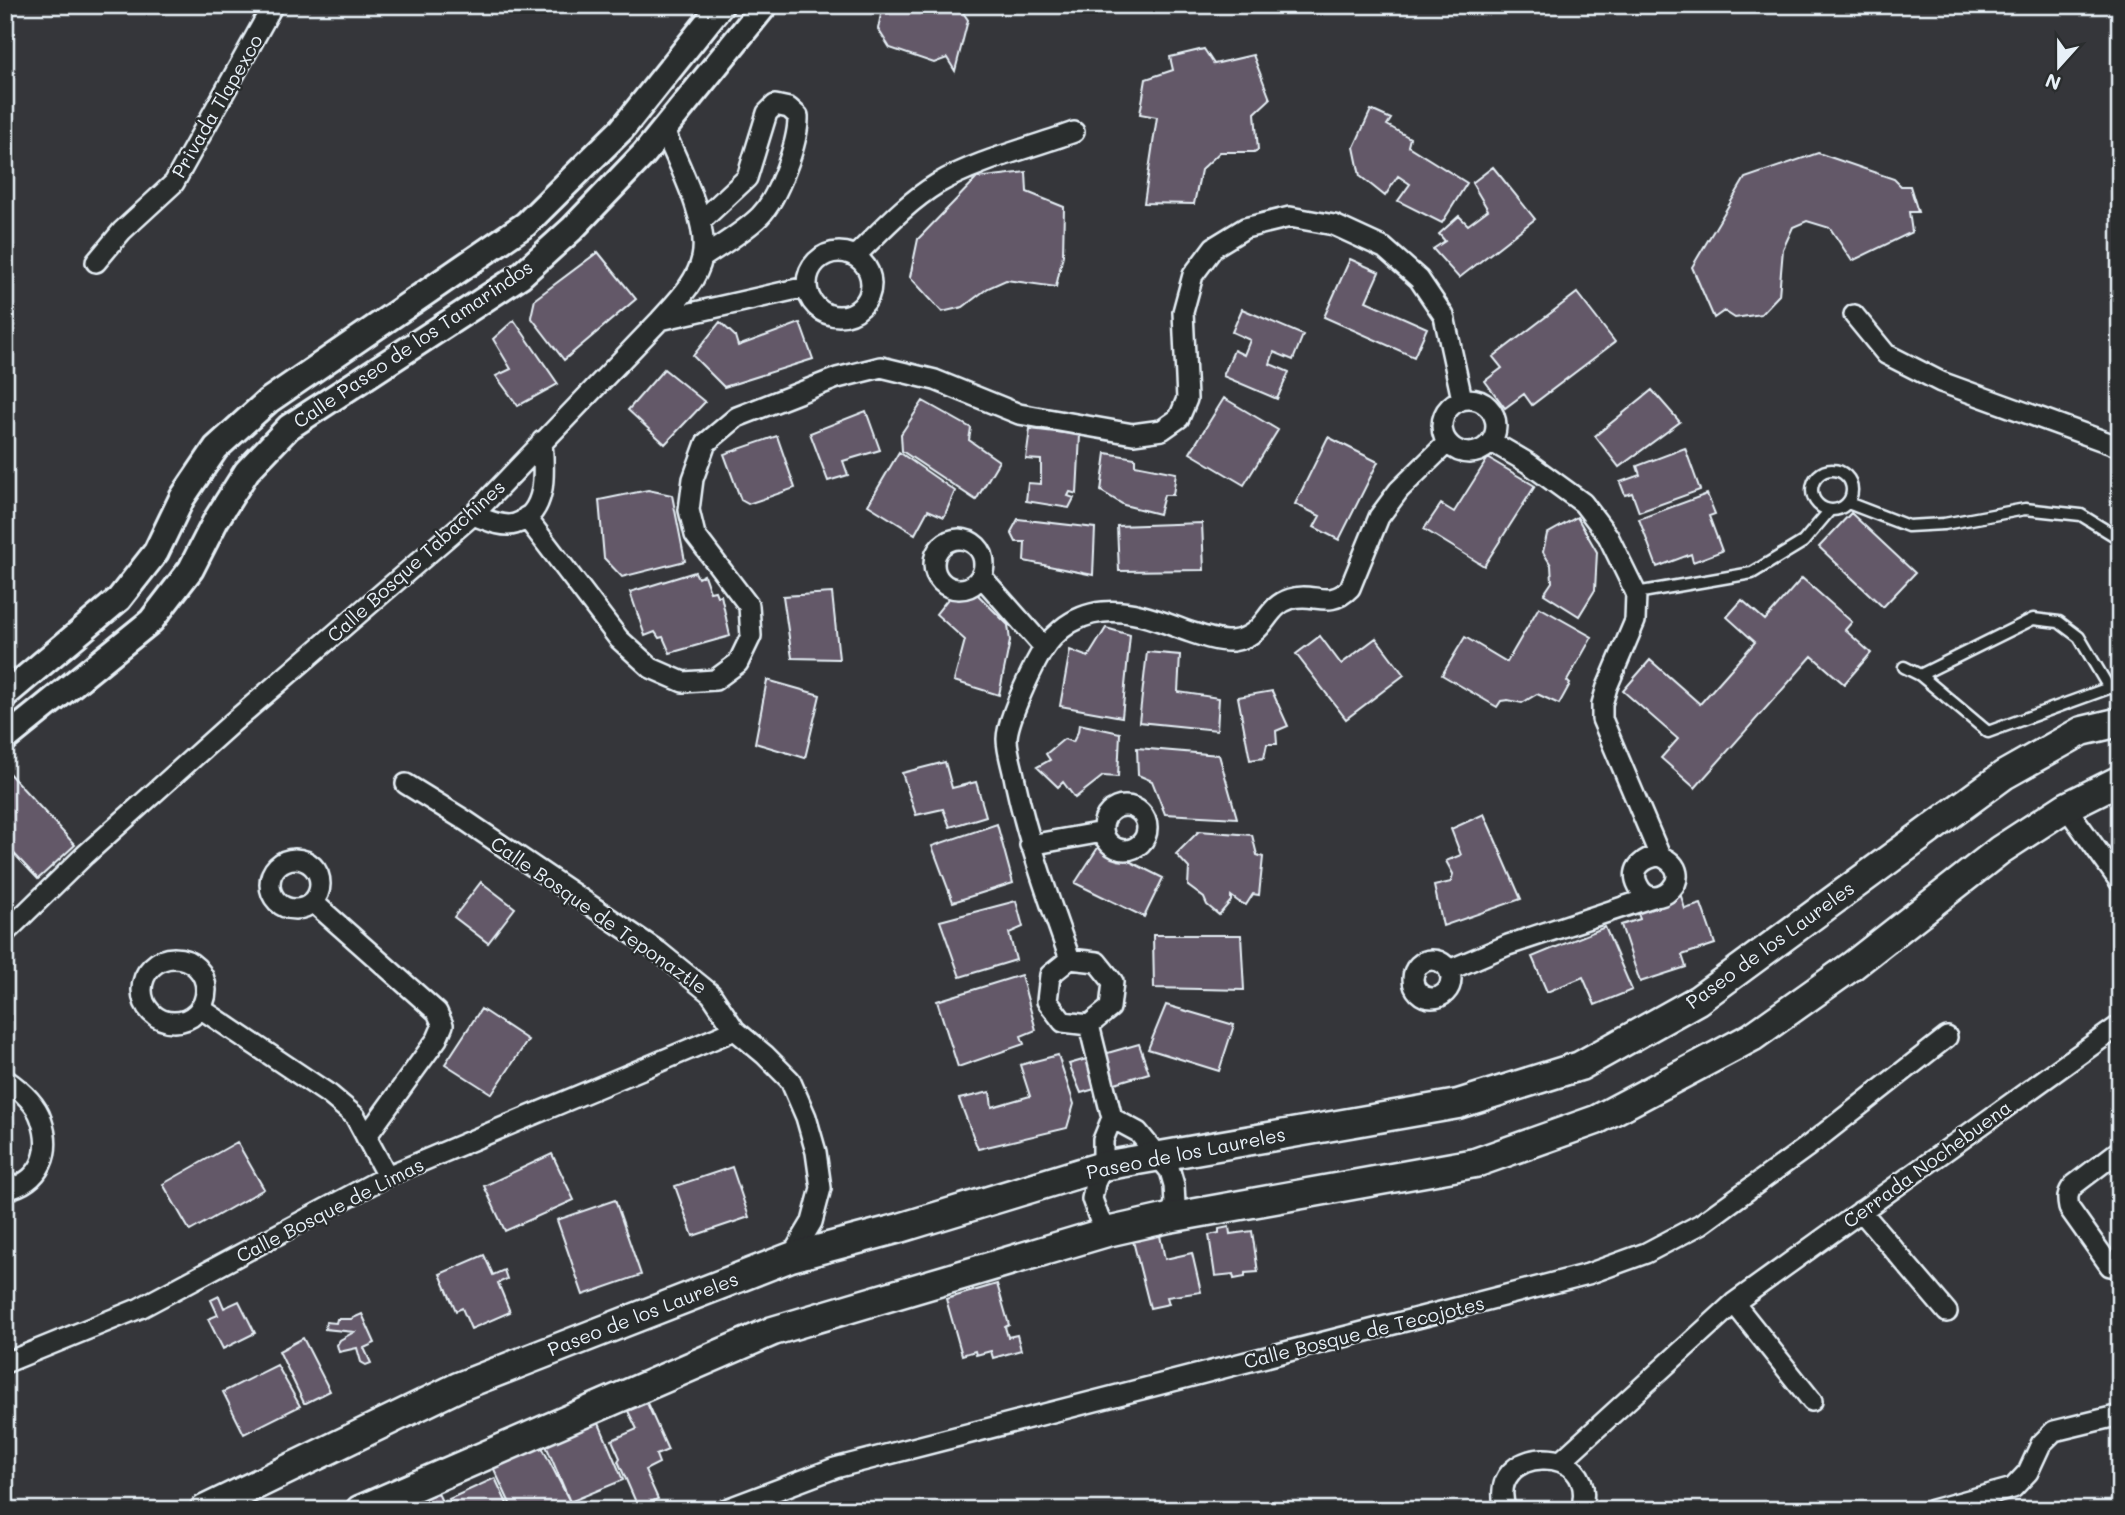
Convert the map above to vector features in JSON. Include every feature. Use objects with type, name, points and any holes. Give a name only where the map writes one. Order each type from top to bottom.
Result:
[{"type":"main road","name":"Paseo de los Laureles","points":[[204,1510],[458,1387],[790,1256],[900,1228],[1103,1166],[1458,1104],[1580,1066],[1698,1000],[2004,775],[2082,731],[2120,722]]},
{"type":"main road","points":[[360,1510],[773,1331],[1107,1232],[1169,1218],[1475,1163],[1597,1121],[1752,1037],[1852,966],[2000,850],[2066,807],[2120,780]]},
{"type":"street","name":"Privada Tlapexco","points":[[96,262],[122,231],[174,183],[273,5]]},
{"type":"street","name":"Calle Paseo de los Tamarindos","points":[[5,695],[119,599],[156,552],[182,498],[216,448],[268,401],[526,224],[622,129],[721,5]]},
{"type":"street","name":"Calle Paseo de los Tamarindos","points":[[5,739],[151,621],[191,569],[216,520],[247,471],[289,427],[520,276],[572,229],[664,130],[765,5]]},
{"type":"street","points":[[701,221],[747,177],[767,113],[775,105],[789,108],[798,116],[799,129],[776,191],[760,216],[702,258]]},
{"type":"street","name":"Calle Bosque Tabachines","points":[[5,933],[85,855],[233,722],[473,514],[688,289],[702,258],[701,221],[664,130]]},
{"type":"street","points":[[855,256],[911,203],[937,183],[1074,132]]},
{"type":"street","points":[[526,517],[619,639],[651,668],[683,682],[715,680],[738,663],[751,636],[748,606],[695,535],[690,510],[693,479],[706,443],[737,417],[838,378],[881,367],[935,380],[1019,414],[1133,434],[1163,430],[1179,418],[1187,399],[1183,312],[1193,275],[1214,247],[1245,228],[1290,217],[1334,225],[1384,248],[1419,279],[1444,316],[1462,399]]},
{"type":"street","points":[[836,251],[855,256],[869,271],[871,281],[871,291],[861,308],[843,316],[832,316],[815,305],[806,287],[811,268],[826,254],[836,251]]},
{"type":"street","points":[[660,320],[806,287]]},
{"type":"street","points":[[1854,315],[1886,354],[1941,382],[2120,447]]},
{"type":"street","points":[[1462,399],[1479,401],[1492,411],[1496,427],[1492,442],[1478,453],[1461,453],[1446,444],[1441,426],[1447,409],[1462,399]]},
{"type":"street","points":[[473,514],[497,523],[514,524],[537,507],[544,481],[542,441]]},
{"type":"street","points":[[1449,970],[1508,946],[1653,897],[1644,893],[1635,877],[1642,861],[1651,856],[1660,856],[1602,719],[1602,704],[1634,621],[1636,593],[1608,536],[1583,503],[1492,442]]},
{"type":"street","points":[[1070,959],[1030,845],[1007,738],[1022,690],[1044,646],[1068,622],[1102,612],[1135,613],[1203,636],[1229,641],[1249,636],[1261,627],[1272,610],[1289,599],[1309,597],[1328,600],[1341,597],[1350,588],[1379,517],[1399,490],[1446,444]]},
{"type":"street","points":[[981,576],[1044,646]]},
{"type":"street","name":"Calle Bosque de Teponaztle","points":[[406,784],[466,821],[657,951],[711,994],[735,1030],[790,1080],[806,1117],[816,1152],[821,1188],[812,1222],[790,1256]]},
{"type":"street","points":[[2066,807],[2120,882]]},
{"type":"street","points":[[1030,845],[1103,832]]},
{"type":"street","points":[[313,902],[437,1012],[443,1025],[437,1039],[366,1137]]},
{"type":"street","points":[[1070,959],[1097,961],[1113,982],[1110,1008],[1090,1025],[1063,1022],[1047,1001],[1050,975],[1070,959]]},
{"type":"street","points":[[201,1008],[330,1095],[355,1116],[387,1176]]},
{"type":"street","points":[[1090,1025],[1112,1118],[1103,1140],[1103,1166],[1095,1183],[1093,1199],[1098,1218],[1107,1232]]},
{"type":"street","name":"Cerrada Nochebuena","points":[[1561,1461],[1734,1303],[2120,1025]]},
{"type":"street","name":"Calle Bosque de Limas","points":[[5,1363],[140,1308],[387,1176],[735,1030]]},
{"type":"street","name":"Calle Bosque de Tecojotes","points":[[724,1510],[835,1468],[1588,1274],[1646,1253],[1712,1216],[1807,1147],[1947,1037]]},
{"type":"street","points":[[5,1079],[19,1089],[41,1117],[45,1139],[44,1160],[34,1175],[20,1186],[5,1190]]},
{"type":"street","points":[[1112,1118],[1138,1132],[1170,1171],[1175,1204],[1169,1218]]},
{"type":"street","points":[[2110,1266],[2067,1200],[2074,1185],[2120,1150]]},
{"type":"street","points":[[1861,1211],[1947,1312]]},
{"type":"street","points":[[1734,1303],[1812,1401]]},
{"type":"street","points":[[1932,1510],[2012,1488],[2028,1472],[2041,1444],[2054,1431],[2120,1415]]},
{"type":"street","points":[[1506,1510],[1504,1491],[1507,1480],[1515,1469],[1524,1462],[1549,1457],[1571,1468],[1578,1478],[1583,1490],[1581,1510]]},
{"type":"lane","points":[[1835,470],[1845,474],[1851,483],[1852,493],[1848,503],[1840,509],[1830,510],[1820,506],[1814,498],[1812,487],[1816,478],[1835,470]]},
{"type":"lane","points":[[1848,503],[1908,526],[1944,524],[2025,509],[2081,515],[2120,539]]},
{"type":"lane","points":[[1636,593],[1752,573],[1803,542],[1830,510]]},
{"type":"lane","points":[[1904,667],[1920,675],[1988,732],[2114,688],[2079,637],[2059,622],[2033,619],[1920,675]]},
{"type":"building","points":[[883,5],[958,5],[968,20],[955,71],[947,58],[934,63],[890,48],[878,29]]},
{"type":"building","points":[[1204,49],[1214,64],[1253,55],[1270,99],[1255,113],[1258,150],[1220,152],[1201,170],[1194,204],[1144,203],[1157,117],[1140,114],[1146,79],[1173,70],[1170,57]]},
{"type":"building","points":[[1371,110],[1391,119],[1387,125],[1410,138],[1408,146],[1467,183],[1442,223],[1398,201],[1410,184],[1398,176],[1385,196],[1360,176],[1354,147]]},
{"type":"building","points":[[1818,153],[1894,179],[1901,186],[1910,186],[1918,212],[1909,212],[1912,232],[1852,261],[1830,228],[1807,221],[1793,227],[1783,249],[1779,295],[1761,314],[1735,318],[1724,311],[1714,318],[1692,267],[1745,178]]},
{"type":"building","points":[[1493,167],[1535,219],[1459,278],[1433,249],[1445,241],[1439,234],[1459,216],[1468,225],[1488,210],[1472,183]]},
{"type":"building","points":[[1026,172],[1027,192],[1064,207],[1063,255],[1056,287],[1006,280],[988,288],[963,307],[942,312],[910,277],[918,239],[977,178]]},
{"type":"building","points":[[598,252],[636,299],[564,360],[531,317],[535,299]]},
{"type":"building","points":[[1350,259],[1379,272],[1366,301],[1427,328],[1414,357],[1324,317]]},
{"type":"building","points":[[1577,293],[1615,342],[1532,405],[1524,394],[1505,408],[1485,381],[1502,368],[1493,357]]},
{"type":"building","points":[[1242,309],[1303,335],[1293,360],[1274,352],[1270,364],[1289,372],[1277,399],[1223,376],[1234,350],[1244,355],[1250,340],[1232,332]]},
{"type":"building","points":[[514,320],[558,384],[518,406],[496,376],[511,369],[493,339]]},
{"type":"building","points":[[720,322],[735,336],[738,346],[800,323],[813,359],[724,387],[693,356]]},
{"type":"building","points":[[664,369],[705,402],[665,444],[628,410]]},
{"type":"building","points":[[1652,390],[1680,422],[1619,467],[1595,436]]},
{"type":"building","points":[[1224,398],[1278,430],[1244,485],[1190,453]]},
{"type":"building","points":[[923,401],[971,428],[969,440],[999,461],[976,500],[902,451],[901,434]]},
{"type":"building","points":[[866,411],[880,450],[843,461],[848,475],[828,481],[810,433]]},
{"type":"building","points":[[1030,429],[1080,435],[1077,494],[1070,492],[1068,496],[1074,498],[1069,508],[1026,501],[1028,483],[1041,484],[1041,460],[1026,459]]},
{"type":"building","points":[[777,436],[795,488],[748,504],[741,500],[724,454]]},
{"type":"building","points":[[1328,437],[1378,462],[1339,540],[1314,527],[1320,516],[1295,504]]},
{"type":"building","points":[[1685,448],[1700,490],[1639,512],[1632,493],[1625,495],[1620,482],[1640,475],[1637,466]]},
{"type":"building","points":[[899,452],[955,491],[944,517],[928,510],[915,534],[868,505]]},
{"type":"building","points":[[1106,453],[1135,458],[1135,465],[1176,473],[1173,495],[1164,495],[1159,514],[1124,505],[1101,491]]},
{"type":"building","points":[[1488,458],[1535,486],[1484,566],[1424,529],[1441,504],[1454,512]]},
{"type":"building","points":[[648,490],[672,495],[685,561],[622,577],[604,558],[599,500]]},
{"type":"building","points":[[1707,494],[1715,514],[1709,516],[1722,551],[1693,562],[1691,554],[1657,567],[1639,519]]},
{"type":"building","points":[[1851,513],[1915,573],[1883,607],[1819,547]]},
{"type":"building","points":[[1577,517],[1597,552],[1595,590],[1579,616],[1544,594],[1552,582],[1551,565],[1543,552],[1547,534]]},
{"type":"building","points":[[1018,519],[1095,528],[1093,575],[1024,561],[1025,542],[1016,542],[1011,532]]},
{"type":"building","points":[[1202,523],[1204,570],[1119,571],[1117,526]]},
{"type":"building","points":[[695,572],[698,578],[704,575],[710,592],[715,591],[717,596],[721,595],[730,636],[670,653],[663,637],[659,638],[655,632],[645,636],[630,592]]},
{"type":"building","points":[[1802,578],[1852,622],[1845,630],[1871,653],[1844,684],[1812,656],[1695,788],[1661,758],[1678,739],[1623,691],[1650,660],[1700,704],[1755,642],[1727,617],[1742,600],[1765,620]]},
{"type":"building","points":[[963,580],[1008,625],[1010,641],[999,695],[954,681],[965,640],[936,614]]},
{"type":"building","points":[[832,593],[839,659],[792,658],[783,596]]},
{"type":"building","points":[[1539,607],[1592,637],[1567,681],[1570,684],[1559,704],[1537,694],[1522,703],[1501,701],[1497,707],[1442,675],[1465,637],[1507,662]]},
{"type":"building","points":[[1106,628],[1130,635],[1122,717],[1060,706],[1070,650],[1088,657]]},
{"type":"building","points":[[1320,636],[1341,664],[1376,638],[1404,675],[1346,719],[1296,654]]},
{"type":"building","points":[[1147,652],[1180,655],[1178,692],[1219,698],[1217,730],[1139,722]]},
{"type":"building","points":[[767,680],[820,695],[805,758],[755,743]]},
{"type":"building","points":[[1272,691],[1288,726],[1276,731],[1277,744],[1267,744],[1264,758],[1250,760],[1238,697]]},
{"type":"building","points":[[1079,724],[1120,733],[1118,777],[1103,776],[1075,798],[1063,782],[1058,787],[1037,767],[1050,760],[1046,754],[1064,739],[1073,742]]},
{"type":"building","points":[[1137,748],[1219,755],[1237,818],[1165,814],[1152,781],[1138,775]]},
{"type":"building","points":[[945,762],[952,788],[976,782],[986,816],[950,827],[943,809],[916,815],[902,773]]},
{"type":"building","points":[[5,769],[75,845],[38,879],[5,844]]},
{"type":"building","points":[[1484,814],[1521,899],[1443,926],[1434,886],[1451,882],[1453,874],[1446,861],[1461,855],[1451,829]]},
{"type":"building","points":[[997,824],[1013,883],[953,902],[932,846]]},
{"type":"building","points":[[1199,831],[1252,835],[1257,855],[1263,857],[1259,895],[1253,894],[1246,905],[1231,896],[1231,901],[1219,915],[1207,905],[1204,898],[1188,886],[1189,868],[1176,854]]},
{"type":"building","points":[[1099,846],[1163,878],[1144,917],[1075,883]]},
{"type":"building","points":[[481,882],[515,908],[488,943],[454,917]]},
{"type":"building","points":[[1681,896],[1685,909],[1701,904],[1715,944],[1682,955],[1686,967],[1640,982],[1621,925],[1640,919],[1637,911]]},
{"type":"building","points":[[1016,901],[1023,927],[1009,933],[1016,960],[960,977],[940,921]]},
{"type":"building","points":[[1605,927],[1632,990],[1595,1005],[1583,977],[1547,992],[1532,957]]},
{"type":"building","points":[[1153,935],[1241,935],[1244,990],[1154,988]]},
{"type":"building","points":[[1021,975],[1036,1030],[1021,1036],[1024,1044],[958,1067],[937,1001]]},
{"type":"building","points":[[1166,1005],[1234,1025],[1219,1071],[1148,1049]]},
{"type":"building","points":[[481,1009],[528,1040],[492,1094],[445,1064]]},
{"type":"building","points":[[1139,1044],[1149,1073],[1081,1093],[1069,1064]]},
{"type":"building","points":[[1058,1055],[1074,1104],[1067,1128],[978,1149],[959,1099],[990,1092],[992,1107],[1030,1096],[1020,1065]]},
{"type":"building","points":[[237,1142],[264,1189],[190,1231],[163,1184]]},
{"type":"building","points":[[552,1154],[574,1200],[505,1231],[484,1186]]},
{"type":"building","points":[[732,1167],[749,1217],[693,1236],[675,1186]]},
{"type":"building","points":[[615,1200],[641,1275],[583,1295],[557,1220]]},
{"type":"building","points":[[1229,1227],[1230,1234],[1252,1231],[1258,1272],[1245,1273],[1245,1277],[1234,1279],[1233,1274],[1215,1276],[1209,1235]]},
{"type":"building","points":[[1159,1231],[1165,1259],[1192,1253],[1201,1292],[1167,1297],[1169,1304],[1150,1308],[1132,1237]]},
{"type":"building","points":[[484,1255],[493,1275],[504,1270],[507,1279],[498,1283],[510,1312],[471,1329],[462,1308],[456,1311],[440,1274]]},
{"type":"building","points":[[997,1284],[1009,1325],[1005,1327],[1008,1337],[1017,1335],[1021,1350],[993,1358],[991,1351],[976,1355],[975,1351],[962,1355],[946,1299]]},
{"type":"building","points":[[219,1296],[224,1308],[239,1301],[255,1333],[223,1349],[208,1319],[218,1315],[211,1300]]},
{"type":"building","points":[[362,1314],[375,1343],[364,1348],[371,1363],[366,1365],[361,1362],[357,1348],[339,1352],[337,1345],[340,1340],[354,1332],[325,1329],[326,1322],[336,1323],[337,1319],[351,1319]]},
{"type":"building","points":[[303,1338],[330,1391],[306,1403],[279,1351]]},
{"type":"building","points":[[277,1365],[300,1406],[244,1434],[223,1392]]},
{"type":"building","points":[[647,1403],[668,1450],[656,1455],[659,1463],[645,1470],[658,1499],[638,1507],[612,1440],[637,1429],[628,1411]]},
{"type":"building","points":[[598,1421],[623,1480],[570,1502],[545,1443]]},
{"type":"building","points":[[541,1445],[570,1502],[553,1510],[513,1510],[493,1467]]},
{"type":"building","points":[[495,1478],[510,1510],[454,1510],[449,1499]]},
{"type":"building","points":[[436,1489],[446,1510],[400,1510],[398,1507]]}]
